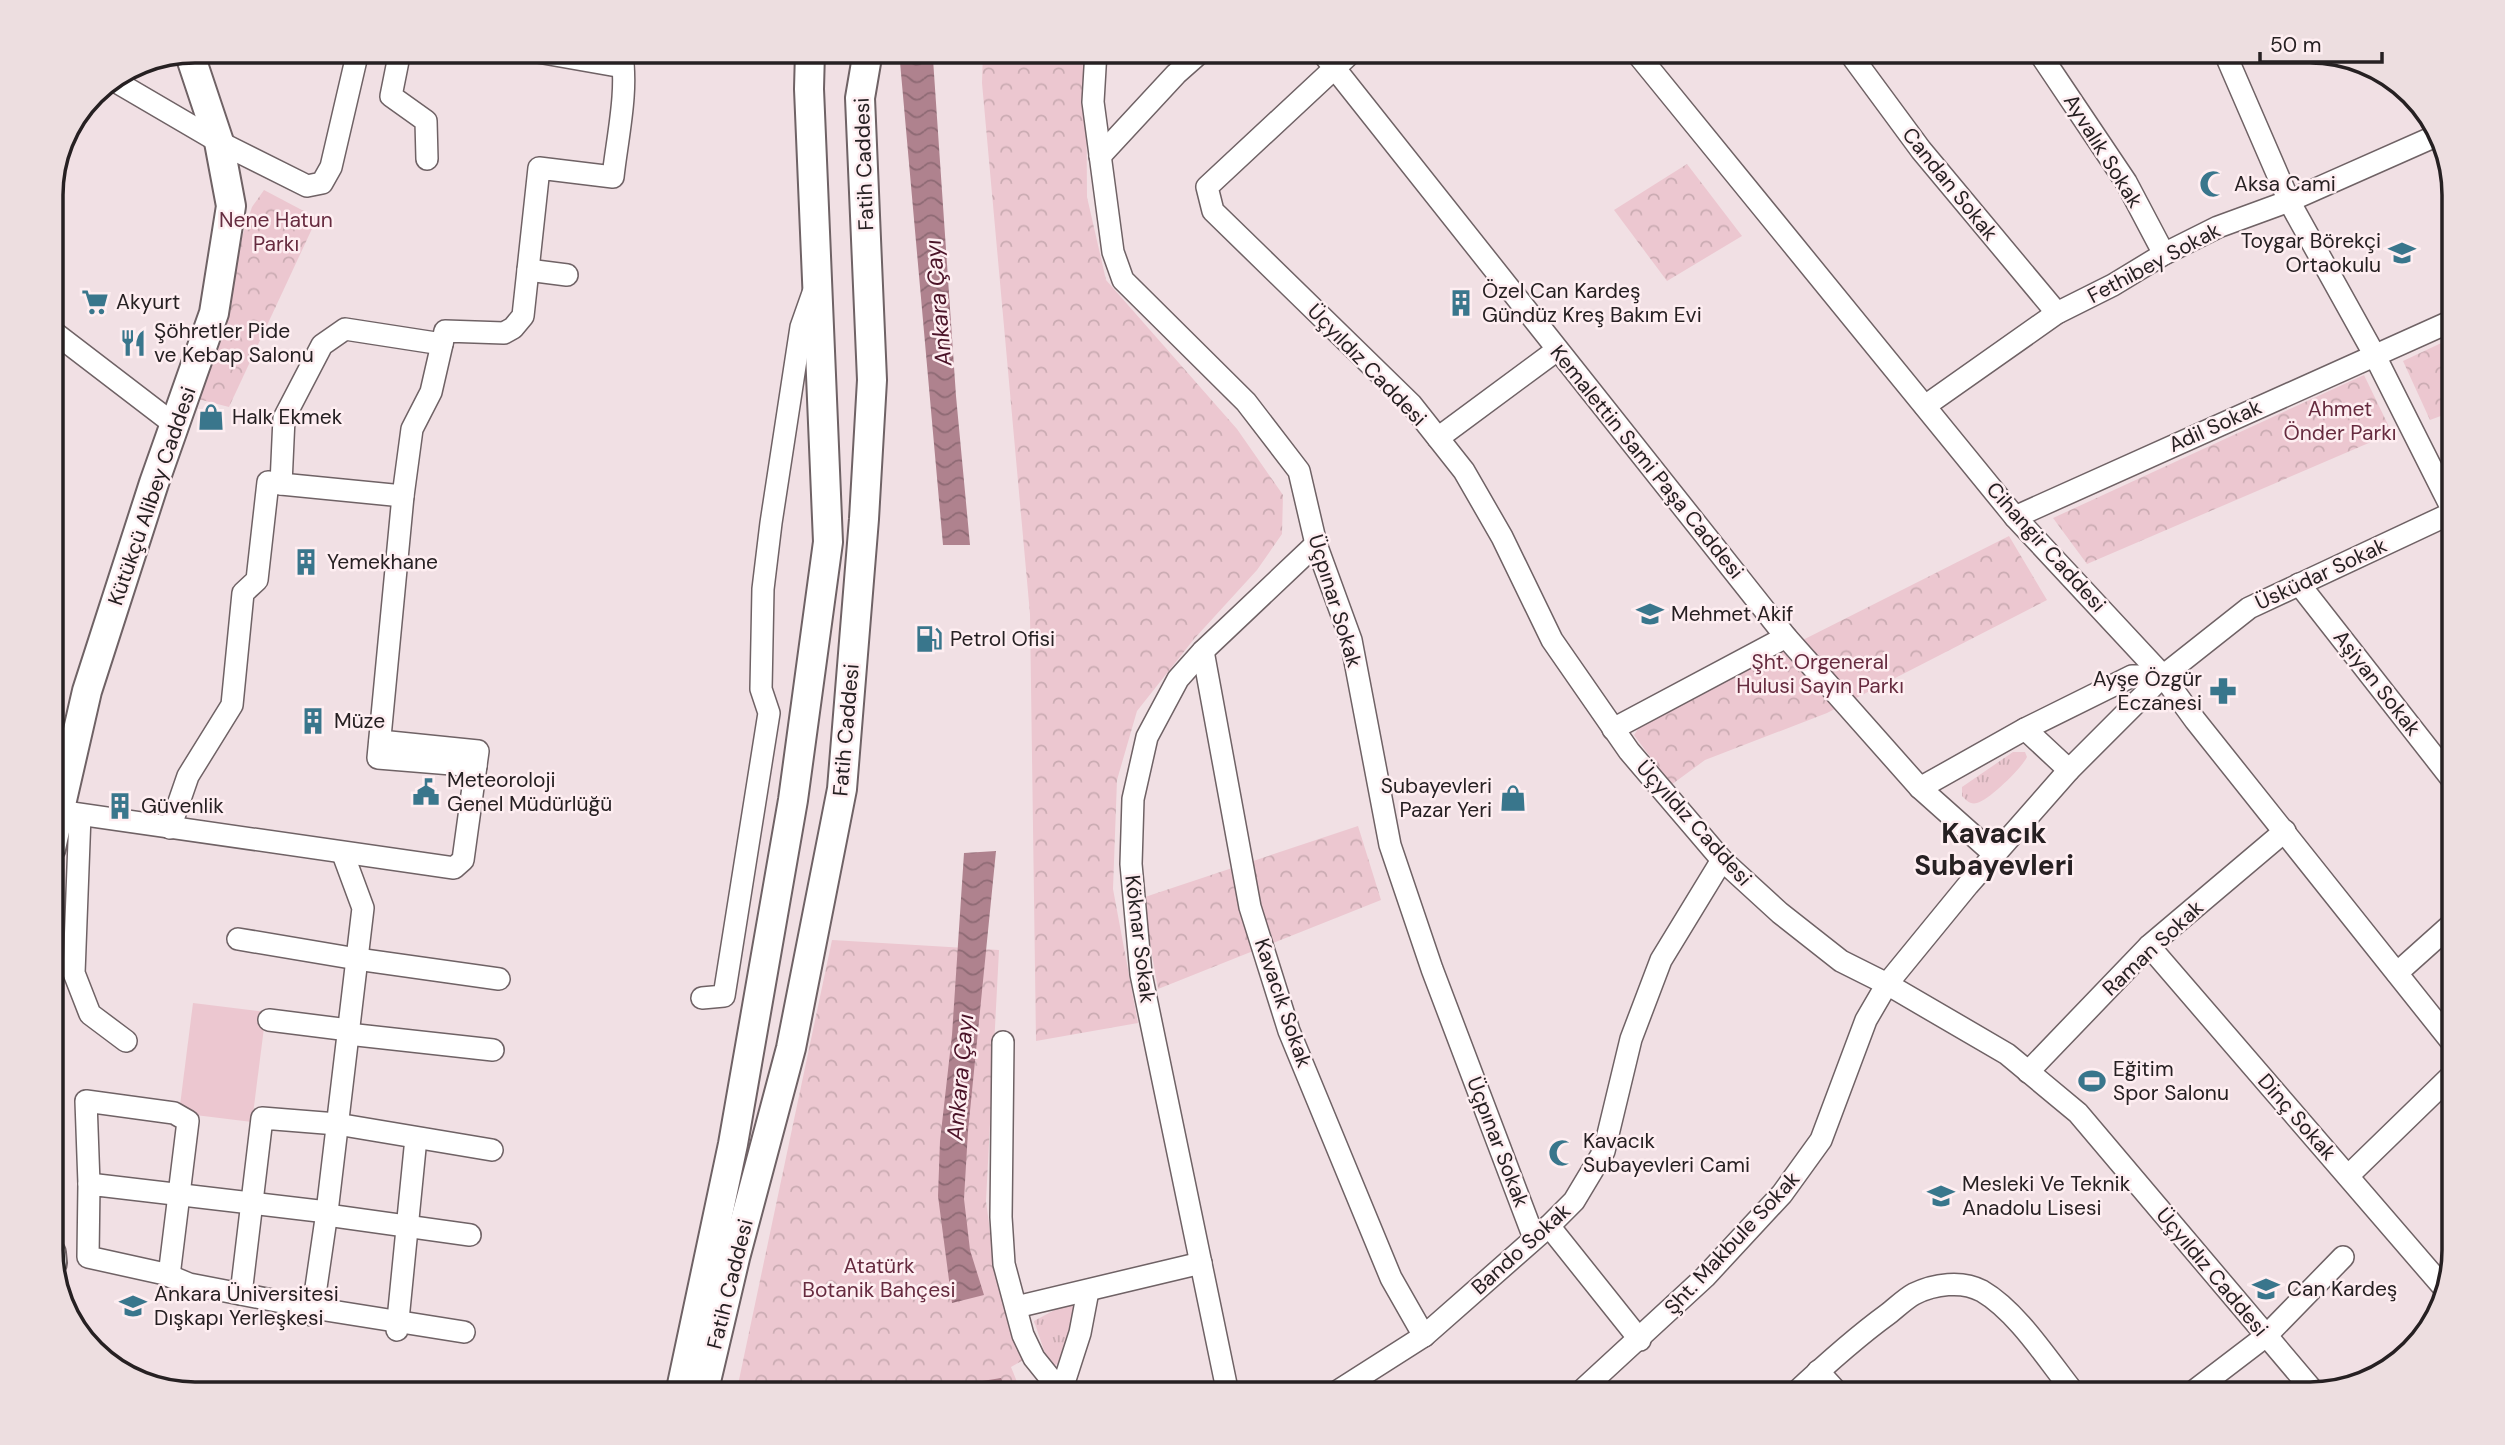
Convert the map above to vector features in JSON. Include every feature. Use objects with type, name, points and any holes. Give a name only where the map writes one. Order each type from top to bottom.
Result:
[{"type":"main road","name":"Kütükçü Alibey Caddesi","points":[[63,812],[87,691],[214,313],[231,206],[219,142],[193,63]]},
{"type":"main road","name":"Fatih Caddesi","points":[[702,1382],[701,1351],[733,1144],[793,800],[828,542],[808,89],[809,63]]},
{"type":"main road","name":"Fatih Caddesi","points":[[686,1382],[701,1351],[757,1178],[791,1048],[842,789],[864,519],[872,380],[860,98],[866,63]]},
{"type":"main road","points":[[663,1382],[689,1267],[733,1144]]},
{"type":"main road","points":[[724,1382],[742,1289],[757,1178]]},
{"type":"street","points":[[123,85],[219,142],[307,186],[322,183],[331,167],[355,63]]},
{"type":"street","points":[[398,63],[391,96],[426,121],[427,159]]},
{"type":"street","points":[[126,1041],[90,1014],[74,973],[63,812],[454,868],[463,860],[477,759],[379,750],[403,496],[412,429],[431,391],[445,331],[504,332],[513,328],[523,316],[538,168],[613,177],[622,63]]},
{"type":"street","name":"Üçpınar Sokak","points":[[1095,63],[1093,102],[1113,252],[1123,280],[1245,401],[1299,471],[1316,544],[1351,640],[1390,845],[1432,969],[1542,1232],[1640,1339]]},
{"type":"street","points":[[1100,156],[1188,63]]},
{"type":"street","name":"Kemalettin Sami Paşa Caddesi","points":[[1332,63],[1786,637],[1920,788],[1994,854]]},
{"type":"street","points":[[1335,67],[1340,63]]},
{"type":"street","name":"Cihangir Caddesi","points":[[1645,63],[2015,517],[2164,676],[2195,720],[2442,1030]]},
{"type":"street","name":"Candan Sokak","points":[[1857,63],[1921,150],[2057,313]]},
{"type":"street","name":"Ayvalık Sokak","points":[[2046,63],[2126,182],[2164,254]]},
{"type":"street","points":[[2229,63],[2289,201],[2374,354],[2442,488]]},
{"type":"street","name":"Üçyıldız Caddesi","points":[[1335,67],[1207,187],[1213,211],[1411,404],[1464,471],[1496,526],[1552,640],[1629,751],[1722,860],[1780,912],[1841,961],[1887,984],[2007,1054],[2078,1113],[2306,1382]]},
{"type":"street","name":"Fethibey Sokak","points":[[1925,406],[2057,313],[2113,285],[2164,254],[2218,227],[2289,201],[2429,139]]},
{"type":"street","points":[[528,270],[566,275]]},
{"type":"street","points":[[702,998],[724,996],[769,713],[761,689],[763,589],[771,523],[801,327],[817,281]]},
{"type":"street","name":"Adil Sokak","points":[[2015,517],[2442,325]]},
{"type":"street","points":[[281,484],[284,418],[322,345],[345,329],[442,344]]},
{"type":"street","points":[[63,339],[175,425]]},
{"type":"street","points":[[1438,438],[1557,350]]},
{"type":"street","points":[[170,828],[188,776],[232,705],[243,593],[257,580],[268,482],[403,496]]},
{"type":"street","name":"Üsküdar Sokak","points":[[2164,676],[2249,608],[2442,518]]},
{"type":"street","name":"Köknar Sokak","points":[[1226,1382],[1141,974],[1130,864],[1133,799],[1147,737],[1178,679],[1203,651],[1316,544]]},
{"type":"street","name":"Aşiyan Sokak","points":[[2300,584],[2442,767]]},
{"type":"street","points":[[1613,729],[1786,637]]},
{"type":"street","name":"Kavacık Sokak","points":[[1203,651],[1250,906],[1285,1019],[1391,1278],[1424,1336]]},
{"type":"street","points":[[1920,788],[2025,729],[2132,676],[2164,676]]},
{"type":"street","name":"Şht. Makbule Sokak","points":[[1592,1382],[1705,1277],[1782,1194],[1821,1140],[1866,1020],[1887,984],[1994,854],[2069,769],[2164,676]]},
{"type":"street","points":[[2025,729],[2069,769]]},
{"type":"street","name":"Raman Sokak","points":[[2028,1072],[2149,946],[2285,831]]},
{"type":"street","points":[[312,1311],[327,1213],[363,908],[343,854]]},
{"type":"street","name":"Bando Sokak","points":[[1352,1382],[1424,1336],[1574,1201],[1604,1151],[1631,1039],[1661,960],[1722,860]]},
{"type":"street","points":[[2397,973],[2442,933]]},
{"type":"street","points":[[238,939],[499,979]]},
{"type":"street","name":"Dinç Sokak","points":[[2149,946],[2438,1282]]},
{"type":"street","points":[[269,1020],[493,1051]]},
{"type":"street","points":[[1003,1042],[1003,1264],[1023,1335],[1034,1358],[1053,1382]]},
{"type":"street","points":[[2348,1176],[2442,1085]]},
{"type":"street","points":[[169,1276],[188,1121],[174,1113],[86,1101],[88,1257],[169,1276],[189,1284],[312,1311],[397,1326],[464,1332]]},
{"type":"street","points":[[241,1294],[262,1118],[337,1124],[492,1150]]},
{"type":"street","points":[[397,1326],[416,1138]]},
{"type":"street","points":[[89,1184],[327,1213],[470,1235]]},
{"type":"street","points":[[2206,1382],[2266,1336],[2343,1257]]},
{"type":"street","points":[[1016,1307],[1201,1263]]},
{"type":"street","points":[[1807,1382],[1874,1324],[1914,1295],[1939,1285],[1968,1285],[1981,1290],[2014,1317],[2065,1382]]},
{"type":"street","points":[[1065,1382],[1080,1333],[1088,1291]]},
{"type":"street","points":[[1818,1371],[1828,1382]]},
{"type":"green space","points":[[983,63],[1086,63],[1087,197],[1106,280],[1237,429],[1283,495],[1282,534],[1257,570],[1194,639],[1137,711],[1117,780],[1113,889],[1138,1023],[1036,1041],[1030,614],[982,83]]},
{"type":"green space","points":[[1687,164],[1742,236],[1667,281],[1614,210]]},
{"type":"green space","name":"Nene Hatun Parkı","points":[[264,190],[317,218],[229,407],[198,399],[234,261],[252,207]]},
{"type":"green space","points":[[2442,343],[2442,416],[2430,420],[2403,361]]},
{"type":"green space","name":"Ahmet Önder Parkı","points":[[2364,375],[2392,433],[2087,564],[2053,518]]},
{"type":"green space","name":"Şht. Orgeneral Hulusi Sayın Parkı","points":[[2009,536],[2047,600],[1827,713],[1705,760],[1671,785],[1634,735],[1644,720]]},
{"type":"green space","points":[[2013,752],[2025,752],[2027,757],[1997,790],[1975,803],[1968,802],[1962,796],[1962,787]]},
{"type":"green space","points":[[1358,826],[1381,900],[1158,989],[1142,898]]},
{"type":"green space","name":"Atatürk Botanik Bahçesi","points":[[832,940],[999,950],[986,1201],[996,1277],[1025,1359],[1011,1367],[1017,1382],[739,1382]]},
{"type":"green space","points":[[193,1003],[266,1012],[252,1122],[179,1113]]},
{"type":"green space","points":[[1073,1305],[1078,1319],[1061,1362],[1050,1368],[1034,1321],[1062,1306]]},
{"type":"water","name":"Ankara Çayı","points":[[900,63],[933,63],[956,396],[970,545],[943,545]]},
{"type":"water","name":"Ankara Çayı","points":[[996,851],[968,1131],[964,1199],[970,1250],[984,1295],[952,1303],[938,1196],[940,1141],[952,1035],[964,853]]},
{"type":"water","points":[[1001,1378],[1002,1382],[976,1382]]},
{"type":"place","name":"Aksa Cami","points":[[2213,184]]},
{"type":"place","name":"Toygar Börekçi Ortaokulu","points":[[2402,253]]},
{"type":"place","name":"Akyurt","points":[[95,302]]},
{"type":"place","name":"Özel Can Kardeş Gündüz Kreş Bakım Evi","points":[[1461,303]]},
{"type":"place","name":"Şöhretler Pide ve Kebap Salonu","points":[[133,343]]},
{"type":"place","name":"Halk Ekmek","points":[[211,417]]},
{"type":"place","name":"Yemekhane","points":[[306,562]]},
{"type":"place","name":"Mehmet Akif","points":[[1650,614]]},
{"type":"place","name":"Petrol Ofisi","points":[[929,639]]},
{"type":"place","name":"Ayşe Özgür Eczanesi","points":[[2223,691]]},
{"type":"place","name":"Müze","points":[[313,721]]},
{"type":"place","name":"Meteoroloji Genel Müdürlüğü","points":[[426,792]]},
{"type":"place","name":"Subayevleri Pazar Yeri","points":[[1513,798]]},
{"type":"place","name":"Güvenlik","points":[[120,806]]},
{"type":"place","name":"Eğitim Spor Salonu","points":[[2092,1081]]},
{"type":"place","name":"Kavacık Subayevleri Cami","points":[[1562,1153]]},
{"type":"place","name":"Mesleki Ve Teknik Anadolu Lisesi","points":[[1941,1196]]},
{"type":"place","name":"Can Kardeş","points":[[2266,1289]]},
{"type":"place","name":"Ankara Üniversitesi Dışkapı Yerleşkesi","points":[[133,1306]]},
{"type":"district","name":"Kavacık Subayevleri","points":[[1994,849]]}]
